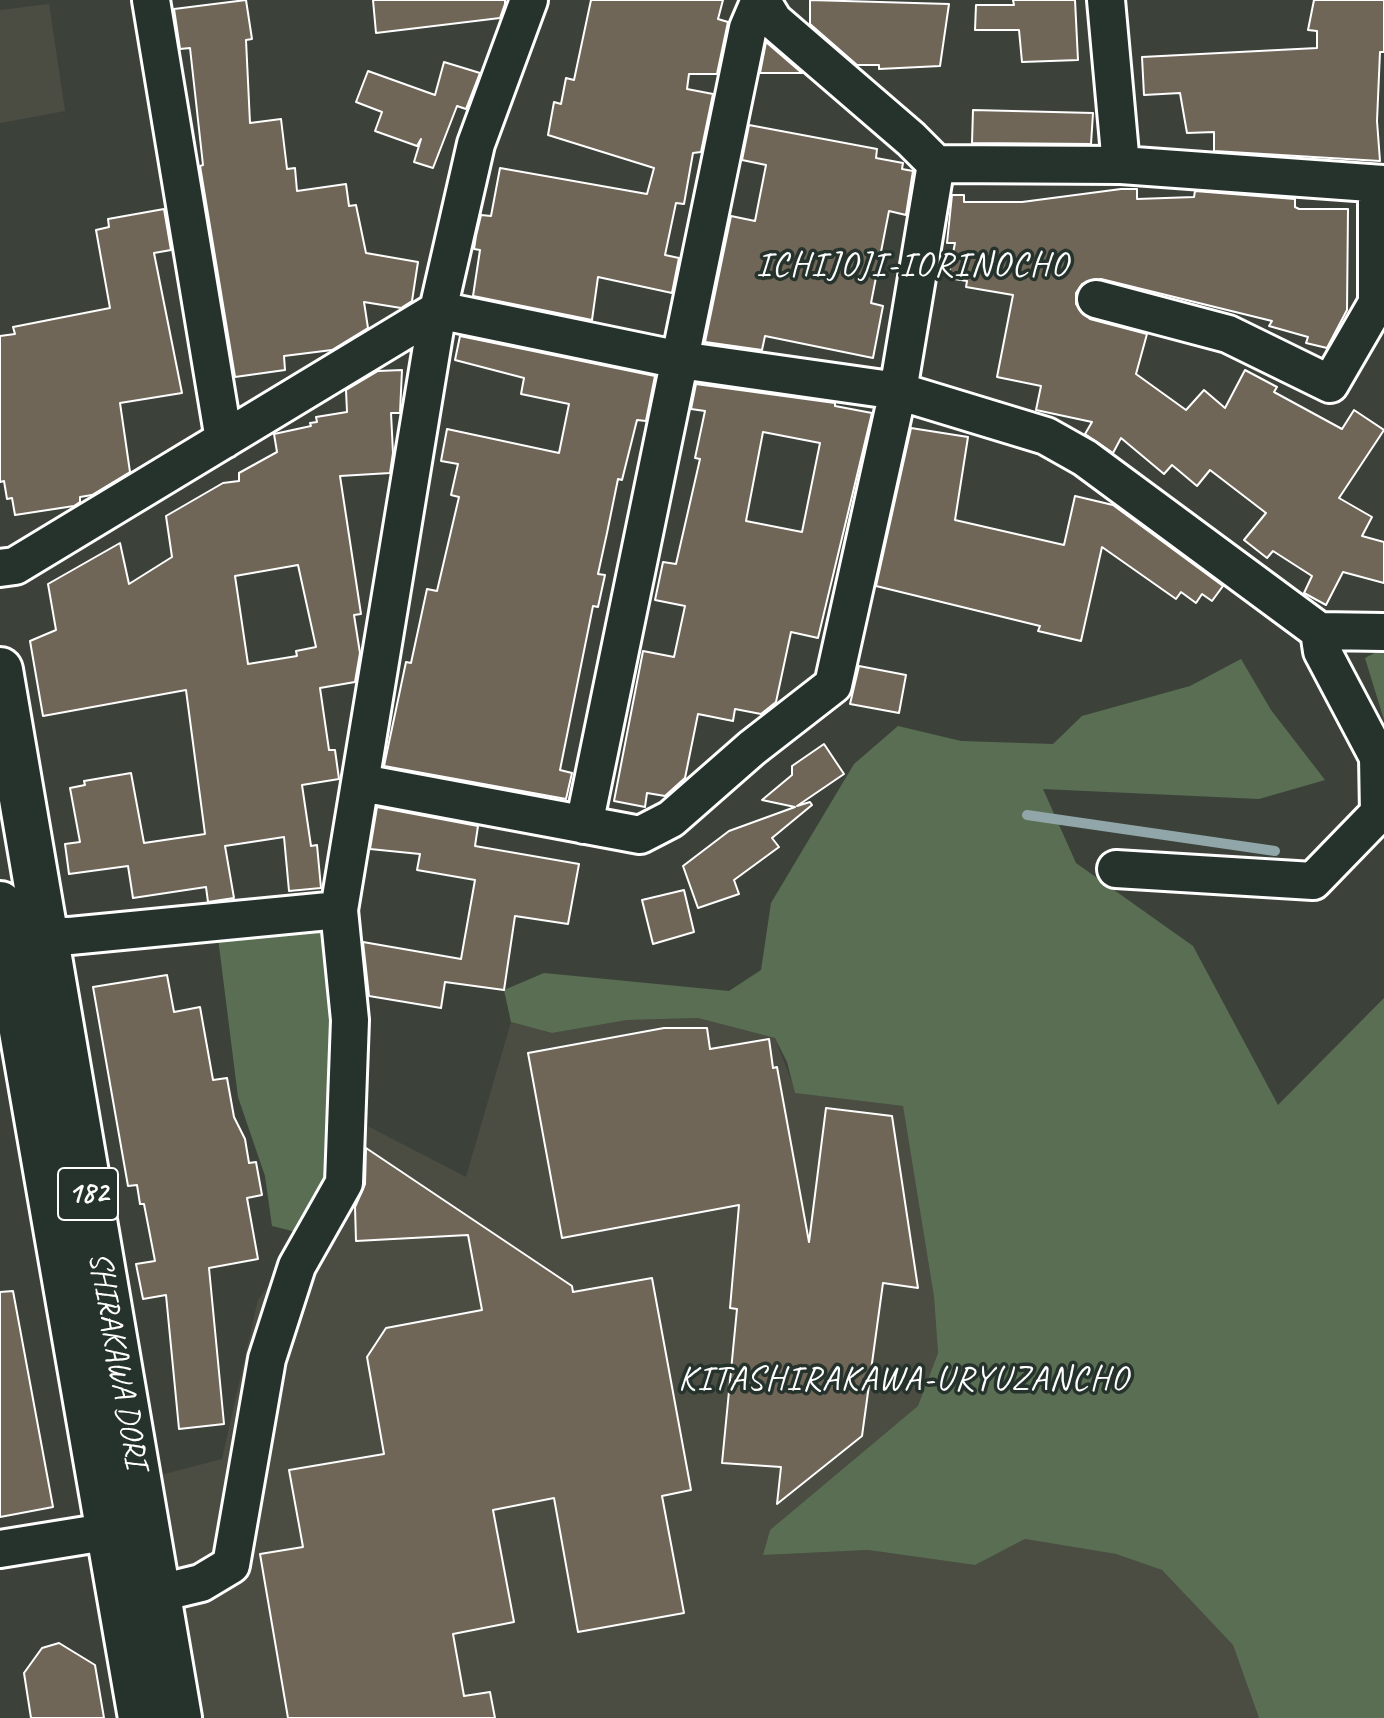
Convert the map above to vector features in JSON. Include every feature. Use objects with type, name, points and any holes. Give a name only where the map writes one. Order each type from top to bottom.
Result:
[{"type":"main road","name":"SHIRAKAWA DORI","points":[[0,670],[12,927],[139,1598],[179,1718]]},
{"type":"main road","name":"182","points":[[139,1598],[141,1718]]},
{"type":"street","points":[[151,0],[224,440]]},
{"type":"street","points":[[139,1598],[201,1583],[231,1565],[267,1359],[297,1266],[344,1183],[350,1020],[339,910],[438,310],[476,144],[529,0]]},
{"type":"street","points":[[760,0],[774,21],[936,164],[1121,165],[1381,184],[1377,303],[1330,384],[1228,334],[1096,299]]},
{"type":"street","points":[[584,825],[748,28],[760,0]]},
{"type":"street","points":[[1106,0],[1121,165]]},
{"type":"street","points":[[362,783],[640,835],[671,819],[752,748],[833,685],[898,391],[936,164]]},
{"type":"street","points":[[0,568],[15,566],[438,310],[680,360],[898,391],[1046,436],[1072,451],[1319,631],[1384,632]]},
{"type":"street","points":[[1116,869],[1313,881],[1379,813],[1381,756],[1322,651],[1319,631]]},
{"type":"street","points":[[12,927],[70,936],[339,910]]},
{"type":"street","points":[[0,1549],[127,1528]]},
{"type":"shaded area","points":[[49,4],[65,111],[0,123],[0,10]]},
{"type":"shaded area","points":[[698,1018],[775,1038],[796,1093],[903,1106],[934,1297],[938,1353],[919,1406],[770,1530],[763,1555],[868,1550],[975,1565],[1025,1539],[1116,1554],[1162,1570],[1233,1645],[1259,1718],[193,1718],[153,1477],[222,1459],[258,1300],[315,1224],[342,1113],[466,1177],[511,1022],[552,1033],[627,1020]]},
{"type":"green space","points":[[1384,648],[1384,720],[1365,658]]},
{"type":"green space","points":[[1241,659],[1271,710],[1325,780],[1259,799],[1043,789],[1076,863],[1193,946],[1278,1105],[1384,998],[1384,1718],[1259,1718],[1233,1645],[1162,1570],[1116,1554],[1025,1539],[975,1565],[868,1550],[763,1555],[770,1530],[918,1406],[938,1353],[934,1297],[903,1106],[795,1093],[787,1062],[775,1038],[698,1018],[627,1020],[552,1033],[511,1022],[504,990],[544,973],[729,991],[761,970],[771,903],[854,764],[898,726],[961,741],[1053,744],[1082,716],[1190,686]]},
{"type":"green space","points":[[325,925],[335,1042],[335,1126],[330,1165],[320,1202],[304,1234],[272,1226],[265,1176],[238,1097],[217,930]]},
{"type":"building","points":[[246,0],[252,39],[246,40],[250,123],[281,119],[287,169],[295,168],[297,191],[346,184],[349,206],[356,205],[366,253],[418,262],[412,301],[401,308],[364,302],[368,328],[332,350],[284,356],[285,370],[235,377],[200,166],[203,165],[190,48],[180,49],[174,9]]},
{"type":"building","points":[[373,0],[505,0],[505,4],[500,18],[376,33]]},
{"type":"building","points":[[591,0],[723,0],[718,19],[728,22],[717,74],[689,74],[687,89],[713,94],[701,152],[693,153],[684,204],[676,203],[665,255],[679,258],[672,293],[598,277],[592,320],[473,296],[480,250],[474,249],[476,236],[481,215],[491,216],[500,168],[647,194],[654,168],[548,135],[554,102],[561,104],[566,78],[574,80]]},
{"type":"building","points":[[810,0],[949,4],[940,66],[879,69],[879,65],[857,65],[810,24]]},
{"type":"building","points":[[1013,0],[1075,0],[1078,60],[1022,62],[1019,30],[975,30],[976,5],[1014,5]]},
{"type":"building","points":[[1314,0],[1384,0],[1384,52],[1380,52],[1377,121],[1380,161],[1214,151],[1214,132],[1187,133],[1180,93],[1144,95],[1142,57],[1317,48],[1317,31],[1308,30]]},
{"type":"building","points":[[766,42],[802,73],[760,73]]},
{"type":"building","points":[[444,62],[480,73],[466,109],[457,106],[433,168],[414,162],[421,139],[417,146],[375,131],[382,112],[356,102],[368,71],[435,95]]},
{"type":"building","points":[[973,110],[1093,113],[1091,144],[972,143]]},
{"type":"building","points":[[749,125],[877,149],[876,158],[903,163],[902,169],[913,171],[906,215],[889,211],[871,303],[883,306],[873,358],[765,336],[762,350],[705,342],[731,216],[755,221],[766,165],[742,160]]},
{"type":"building","points":[[1137,189],[1137,199],[1194,197],[1195,191],[1295,199],[1295,207],[1299,209],[1348,209],[1347,310],[1327,348],[1306,343],[1308,337],[1269,326],[1272,321],[1101,279],[1082,284],[1076,293],[1076,304],[1090,319],[1147,334],[1136,374],[1186,410],[1204,390],[1225,408],[1245,370],[1277,387],[1274,392],[1342,429],[1354,410],[1384,430],[1339,498],[1372,517],[1362,536],[1384,542],[1384,583],[1343,572],[1326,605],[1304,593],[1312,576],[1273,551],[1267,558],[1244,540],[1266,513],[1210,470],[1197,486],[1172,465],[1164,474],[1121,438],[1113,453],[1085,434],[1092,422],[1036,410],[1041,386],[997,377],[1013,295],[966,287],[967,281],[948,278],[955,243],[947,243],[952,195],[964,195],[964,202],[1022,202]]},
{"type":"building","points":[[164,209],[171,250],[154,253],[182,393],[120,403],[130,472],[92,495],[80,497],[80,502],[74,506],[15,515],[12,498],[7,499],[4,481],[0,482],[0,336],[15,334],[13,327],[110,308],[96,230],[109,227],[108,219]]},
{"type":"building","points":[[460,336],[655,376],[646,421],[637,420],[622,480],[618,479],[598,574],[605,575],[598,607],[593,606],[560,770],[572,773],[566,799],[384,766],[406,662],[411,663],[427,589],[437,591],[459,497],[451,495],[458,464],[441,461],[447,429],[559,453],[569,404],[521,394],[524,378],[455,360]]},
{"type":"building","points":[[402,370],[400,413],[391,413],[393,453],[390,473],[340,476],[361,614],[354,615],[360,653],[355,682],[320,688],[329,750],[335,750],[339,779],[302,785],[311,846],[317,845],[321,888],[289,891],[284,837],[225,846],[234,898],[208,902],[206,887],[133,898],[128,866],[69,874],[65,844],[80,842],[70,788],[85,785],[84,781],[131,773],[144,843],[205,834],[186,690],[43,716],[30,641],[56,630],[48,584],[120,543],[129,584],[172,557],[166,516],[223,483],[239,481],[239,473],[277,452],[274,434],[311,426],[310,423],[317,422],[316,417],[347,412],[346,390],[378,371]],"holes":[[[298,565],[316,647],[296,651],[297,656],[248,664],[235,576]]]},
{"type":"building","points":[[696,384],[835,403],[835,406],[872,413],[818,638],[791,632],[776,702],[761,714],[735,709],[733,721],[698,714],[685,778],[665,796],[647,793],[645,807],[614,801],[643,651],[674,657],[685,606],[655,600],[663,562],[676,564],[700,459],[695,458],[705,411],[691,409]],"holes":[[[763,432],[820,443],[802,532],[746,521]]]},
{"type":"building","points":[[911,428],[968,437],[955,520],[1064,545],[1075,496],[1113,505],[1223,586],[1212,601],[1202,594],[1196,603],[1181,592],[1176,599],[1102,547],[1081,641],[1038,631],[1040,626],[876,586]]},
{"type":"building","points":[[859,666],[906,675],[899,713],[850,704]]},
{"type":"building","points":[[824,744],[844,774],[797,806],[810,802],[812,805],[772,838],[779,847],[734,880],[739,894],[698,908],[683,866],[729,831],[795,807],[762,800],[792,775],[792,766]]},
{"type":"building","points":[[377,807],[478,826],[475,846],[579,864],[568,924],[515,916],[504,990],[445,982],[441,1008],[369,996],[363,942],[461,959],[475,880],[417,870],[420,854],[370,849]]},
{"type":"building","points":[[684,890],[694,932],[653,944],[642,900]]},
{"type":"building","points":[[167,975],[174,1012],[200,1007],[213,1080],[227,1078],[234,1117],[245,1139],[249,1163],[256,1162],[262,1195],[247,1198],[258,1259],[209,1268],[224,1424],[179,1429],[166,1295],[143,1299],[136,1264],[155,1261],[144,1204],[140,1204],[137,1185],[128,1186],[93,987]]},
{"type":"building","points":[[664,1028],[707,1028],[710,1049],[769,1039],[773,1068],[777,1067],[809,1242],[826,1108],[892,1116],[918,1288],[883,1283],[862,1436],[777,1504],[781,1467],[722,1463],[737,1309],[730,1308],[739,1205],[562,1238],[528,1053]]},
{"type":"building","points":[[366,1148],[572,1286],[573,1292],[652,1278],[691,1490],[662,1496],[684,1613],[578,1632],[554,1498],[493,1510],[514,1622],[453,1634],[464,1696],[490,1692],[495,1718],[288,1718],[260,1554],[303,1547],[289,1470],[384,1454],[367,1357],[386,1328],[482,1310],[468,1235],[356,1241],[355,1207],[365,1184]]},
{"type":"building","points":[[13,1291],[53,1507],[0,1517],[0,1292]]},
{"type":"building","points":[[59,1643],[95,1665],[104,1718],[31,1718],[24,1673],[42,1648]]},
{"type":"waterway","points":[[1027,815],[1275,851]]},
{"type":"district","name":"ICHIJOJI-IORINOCHO","points":[[913,266]]},
{"type":"district","name":"KITASHIRAKAWA-URYUZANCHO","points":[[904,1380]]}]
